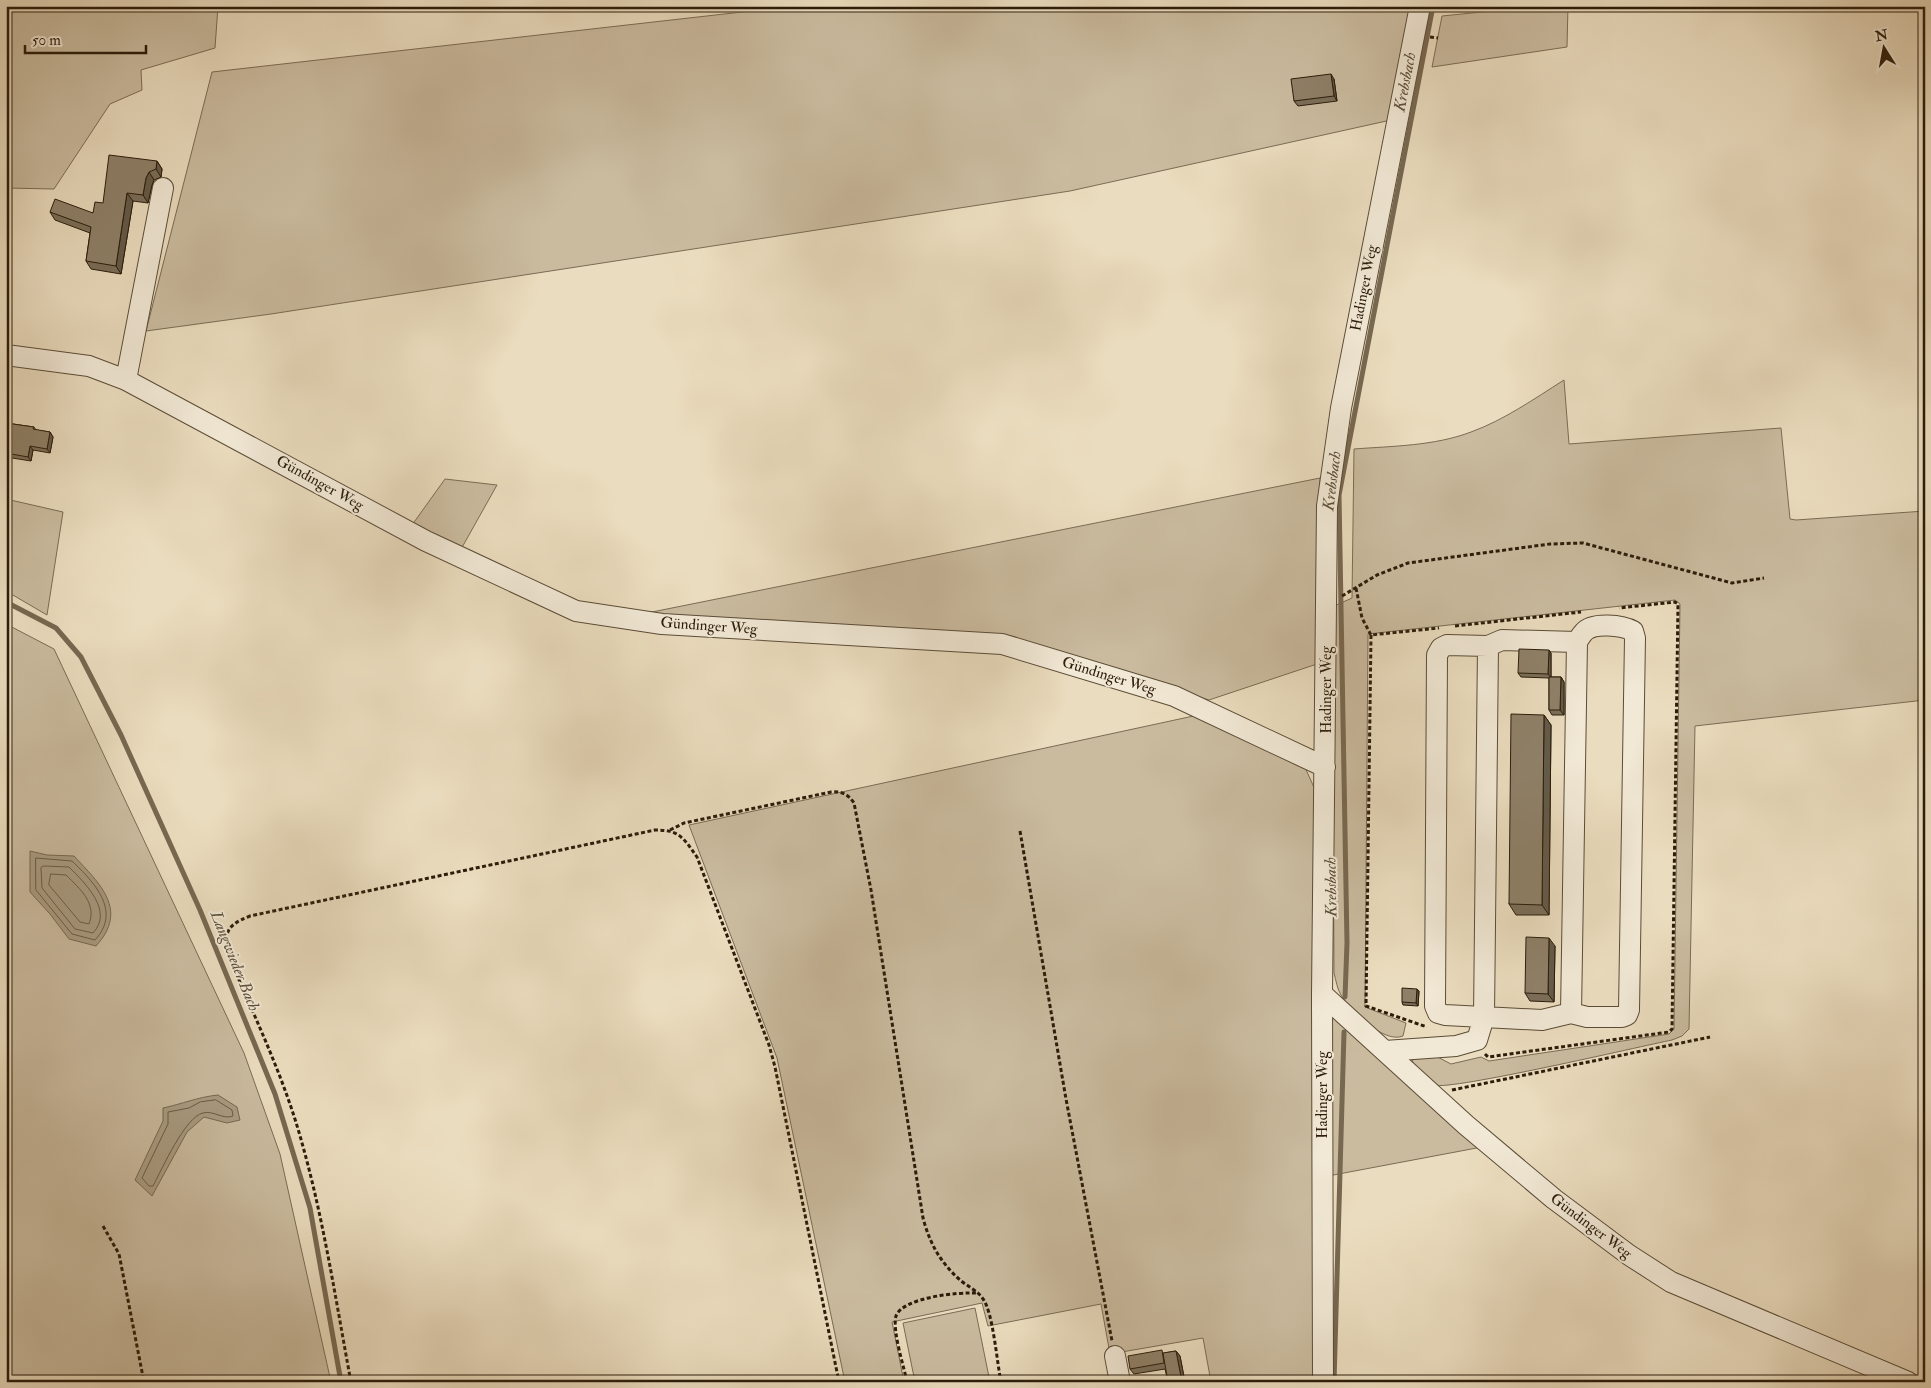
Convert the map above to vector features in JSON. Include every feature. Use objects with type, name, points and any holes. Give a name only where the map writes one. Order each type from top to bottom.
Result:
[{"type":"street","name":"Hadinger Weg","points":[[1323,1382],[1322,994],[1327,506],[1332,463],[1420,6]]},
{"type":"street","points":[[126,380],[163,188]]},
{"type":"street","name":"Gündinger Weg","points":[[6,355],[89,366],[126,380],[426,541],[576,611],[662,624],[1002,644],[1174,696],[1325,767]]},
{"type":"street","points":[[1571,1013],[1577,642],[1584,631],[1594,626],[1626,627],[1633,631],[1635,638],[1629,1010],[1627,1015],[1622,1017],[1587,1017],[1571,1013],[1542,1020],[1508,1020],[1438,1013],[1435,1006],[1437,655],[1440,648],[1447,645],[1488,646],[1502,640],[1577,642]]},
{"type":"street","points":[[1385,1051],[1456,1046],[1477,1040],[1480,1033],[1484,1017],[1488,646]]},
{"type":"street","name":"Gündinger Weg","points":[[1322,994],[1432,1095],[1554,1199],[1628,1255],[1671,1282],[1908,1382]]},
{"type":"street","points":[[1115,1356],[1120,1382]]},
{"type":"path","points":[[1351,590],[1377,575],[1408,562],[1550,544],[1583,543],[1732,583],[1764,578]]},
{"type":"path","points":[[1356,588],[1362,618],[1370,635],[1366,1006],[1429,1028]]},
{"type":"path","points":[[1472,1041],[1488,1057],[1669,1032],[1672,1029],[1678,604],[1675,602],[1616,608]]},
{"type":"path","points":[[1370,635],[1587,612]]},
{"type":"path","points":[[351,1382],[320,1214],[302,1142],[279,1076],[230,959],[225,940],[228,930],[237,921],[250,916],[655,830],[670,830],[684,823],[839,791],[849,796],[854,803],[859,826],[929,1241],[938,1257],[959,1279],[984,1300],[988,1309],[1001,1382]]},
{"type":"path","points":[[670,830],[680,835],[697,856],[769,1045],[839,1382]]},
{"type":"path","points":[[1020,832],[1066,1100],[1115,1356]]},
{"type":"path","points":[[1432,1095],[1710,1037]]},
{"type":"path","points":[[103,1226],[119,1254],[144,1382]]},
{"type":"path","points":[[907,1382],[896,1316],[902,1310],[915,1303],[941,1295],[958,1292],[977,1293]]},
{"type":"shaded area","points":[[6,6],[218,6],[215,48],[141,70],[142,90],[110,104],[54,189],[6,188]]},
{"type":"shaded area","points":[[795,6],[1413,6],[1391,120],[1070,191],[271,314],[146,331],[212,72]]},
{"type":"shaded area","points":[[1541,6],[1568,6],[1567,47],[1432,67],[1442,16]]},
{"type":"shaded area","points":[[1564,380],[1569,444],[1781,428],[1790,519],[1925,511],[1925,700],[1695,726],[1689,1029],[1682,1036],[1672,1040],[1508,1075],[1448,1085],[1435,1085],[1423,1075],[1412,1059],[1428,1052],[1451,1064],[1481,1057],[1489,1061],[1669,1034],[1674,1029],[1680,604],[1675,600],[1368,634],[1365,1007],[1406,1023],[1403,1036],[1387,1035],[1378,1031],[1360,1017],[1341,995],[1334,973],[1332,607],[1352,598],[1354,449],[1413,445],[1457,437],[1507,415]]},
{"type":"shaded area","points":[[1320,478],[1317,664],[1209,700],[1004,635],[627,617]]},
{"type":"shaded area","points":[[445,479],[497,485],[460,551],[412,525]]},
{"type":"shaded area","points":[[6,499],[63,512],[47,615],[6,591]]},
{"type":"shaded area","points":[[6,624],[54,649],[244,1053],[280,1154],[331,1382],[6,1382]]},
{"type":"shaded area","points":[[1198,715],[1303,763],[1317,794],[1314,1382],[1211,1382],[1203,1338],[1110,1354],[1101,1304],[988,1326],[982,1303],[892,1322],[904,1382],[845,1382],[777,1058],[689,825]]},
{"type":"shaded area","points":[[1329,1011],[1482,1147],[1328,1176]]},
{"type":"shaded area","points":[[975,1308],[990,1382],[915,1382],[903,1323]]},
{"type":"water","points":[[30,851],[47,855],[74,856],[101,887],[110,909],[110,921],[106,933],[96,946],[69,939],[30,892]]},
{"type":"water","points":[[218,1095],[237,1107],[240,1120],[227,1123],[204,1117],[187,1132],[152,1196],[135,1180],[163,1121],[163,1108]]},
{"type":"building","points":[[1331,74],[1334,96],[1294,101],[1291,79]]},
{"type":"building","points":[[109,155],[157,161],[156,169],[149,172],[146,178],[143,195],[127,193],[116,266],[86,261],[91,227],[50,212],[55,199],[93,213],[95,202],[103,203]]},
{"type":"building","points":[[6,423],[34,427],[33,429],[50,432],[47,449],[30,446],[28,457],[6,453]]},
{"type":"building","points":[[1519,649],[1549,650],[1548,674],[1518,673]]},
{"type":"building","points":[[1549,677],[1561,677],[1560,710],[1549,710]]},
{"type":"building","points":[[1511,714],[1544,715],[1542,905],[1509,904]]},
{"type":"building","points":[[1526,937],[1549,938],[1548,994],[1525,993]]},
{"type":"building","points":[[1402,988],[1417,989],[1416,1003],[1402,1002]]},
{"type":"building","points":[[1162,1350],[1164,1363],[1130,1369],[1128,1356]]},
{"type":"building","points":[[1176,1351],[1182,1382],[1168,1382],[1163,1353]]},
{"type":"waterway","name":"Krebsbach","points":[[1345,997],[1347,943],[1339,495],[1433,6]]},
{"type":"waterway","name":"Langwieder Bach","points":[[6,602],[56,628],[81,657],[121,735],[200,910],[275,1094],[310,1208],[341,1382]]},
{"type":"waterway","points":[[1334,1382],[1344,1032]]}]
